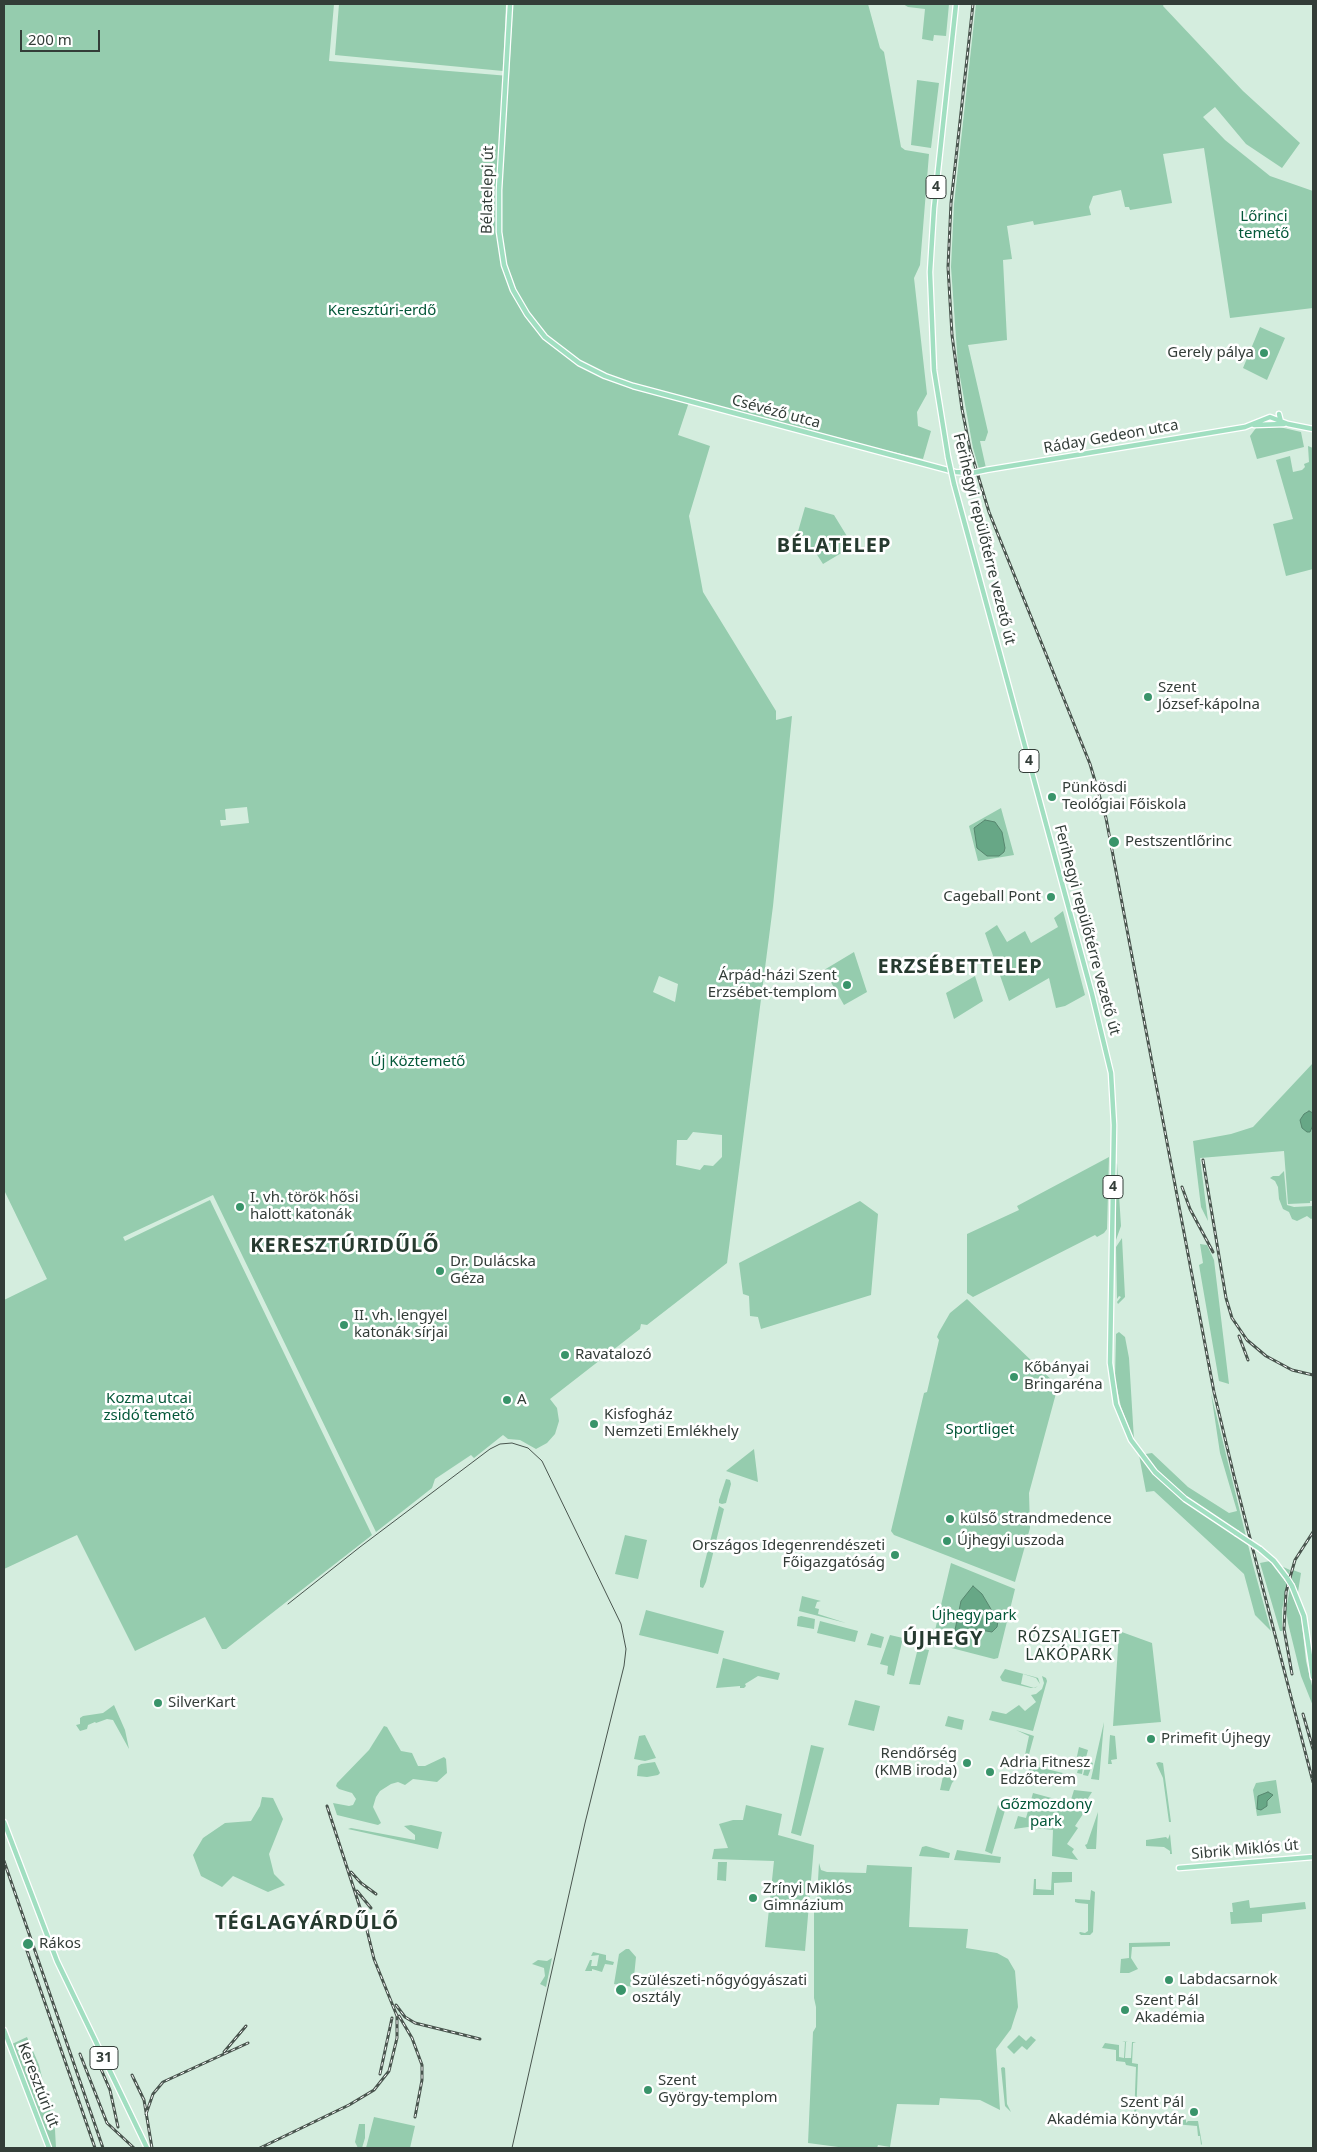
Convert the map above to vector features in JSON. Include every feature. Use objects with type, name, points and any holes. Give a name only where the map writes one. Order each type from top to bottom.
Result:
[{"type":"main road","name":"Bélatelepi út","points":[[510,4],[498,217],[502,256],[517,298],[537,328],[558,348],[592,370]]},
{"type":"main road","name":"Ferihegyi repülőtérre vezető út","points":[[956,4],[934,208],[930,272],[934,370],[954,484],[1108,1058],[1114,1114],[1110,1363],[1116,1404],[1131,1440],[1155,1472],[1176,1492],[1260,1549],[1274,1561],[1287,1578],[1299,1600],[1306,1627],[1313,1677]]},
{"type":"main road","name":"Csévéző utca","points":[[592,370],[632,386],[955,472]]},
{"type":"main road","points":[[1279,414],[1279,419],[1285,424]]},
{"type":"main road","name":"Ráday Gedeon utca","points":[[955,472],[972,473],[1251,426],[1270,417],[1285,424]]},
{"type":"main road","points":[[1251,426],[1285,424],[1313,429]]},
{"type":"main road","name":"31","points":[[4,1822],[57,1961],[147,2148]]},
{"type":"main road","name":"Sibrik Miklós út","points":[[1179,1868],[1313,1857]]},
{"type":"main road","name":"Keresztúri út","points":[[4,2030],[49,2148]]},
{"type":"green space","points":[[4,4],[334,4],[329,61],[509,76],[513,4],[868,4],[880,48],[884,52],[901,147],[905,150],[929,154],[920,265],[914,278],[927,394],[917,412],[918,426],[931,431],[923,459],[821,435],[690,399],[678,435],[710,446],[689,516],[703,592],[776,711],[776,720],[792,716],[773,906],[727,1263],[647,1325],[641,1324],[640,1329],[550,1399],[557,1408],[559,1421],[555,1434],[547,1443],[536,1449],[520,1440],[508,1439],[503,1435],[474,1458],[471,1455],[435,1479],[432,1488],[376,1532],[213,1195],[123,1237],[125,1241],[210,1200],[372,1535],[226,1649],[222,1649],[205,1617],[135,1651],[77,1535],[4,1569],[4,1300],[47,1279],[4,1190]],"holes":[[[247,807],[249,823],[221,826],[220,820],[226,820],[225,809]],[[659,976],[678,984],[675,1002],[653,992]],[[693,1132],[722,1135],[722,1157],[713,1166],[704,1165],[700,1170],[676,1165],[677,1140],[687,1140]]]},
{"type":"green space","points":[[339,4],[506,4],[503,71],[335,55]]},
{"type":"green space","points":[[903,4],[949,4],[946,36],[934,35],[933,41],[922,39],[925,9],[908,7]]},
{"type":"green space","name":"Lőrinci temető","points":[[976,4],[1164,4],[1163,6],[1243,91],[1300,143],[1282,168],[1246,144],[1215,107],[1203,117],[1225,140],[1270,176],[1313,191],[1313,308],[1230,318],[1204,148],[1163,154],[1172,203],[1130,210],[1129,207],[1125,207],[1121,190],[1093,196],[1089,207],[1091,215],[1034,225],[1033,221],[1007,226],[1012,259],[1003,260],[1007,340],[968,345],[988,432],[985,441],[980,441],[986,468],[979,469],[973,448],[958,366],[951,267],[954,204]]},
{"type":"green space","points":[[917,80],[939,83],[931,148],[911,145]]},
{"type":"green space","name":"Gerely pálya","points":[[1260,327],[1285,338],[1267,380],[1243,368]]},
{"type":"green space","points":[[1275,426],[1301,432],[1304,447],[1257,459],[1250,436],[1256,428]]},
{"type":"green space","points":[[1308,446],[1313,448],[1313,569],[1286,576],[1273,524],[1293,519],[1276,460],[1290,456],[1293,472],[1302,470],[1305,467],[1304,464],[1309,462]]},
{"type":"green space","points":[[805,507],[834,515],[853,546],[823,564],[814,550],[806,554],[798,542],[797,535]]},
{"type":"green space","points":[[1001,808],[1014,855],[978,861],[969,826]]},
{"type":"green space","points":[[1063,911],[1085,995],[1065,1006],[1056,1008],[1049,978],[1009,1001],[985,933],[997,925],[1007,942],[1025,931],[1031,943],[1058,927],[1054,918]]},
{"type":"green space","points":[[854,952],[867,992],[844,1005],[824,970]]},
{"type":"green space","points":[[975,976],[983,1001],[954,1019],[946,993]]},
{"type":"green space","points":[[1313,1063],[1313,1201],[1310,1201],[1310,1203],[1288,1204],[1284,1151],[1200,1158],[1208,1221],[1201,1207],[1193,1141],[1231,1134],[1253,1127]]},
{"type":"green space","points":[[1109,1157],[1107,1229],[1104,1233],[1097,1237],[1095,1235],[973,1297],[967,1293],[967,1234],[1019,1210],[1017,1206]]},
{"type":"green space","points":[[1116,1164],[1121,1226],[1116,1240]]},
{"type":"green space","points":[[1284,1171],[1287,1205],[1294,1207],[1313,1206],[1313,1218],[1311,1219],[1307,1216],[1297,1221],[1292,1219],[1289,1212],[1283,1209],[1279,1199],[1278,1187],[1275,1181],[1270,1178],[1279,1176]]},
{"type":"green space","points":[[860,1201],[878,1214],[871,1295],[761,1329],[758,1317],[750,1316],[749,1296],[743,1294],[739,1263]]},
{"type":"green space","points":[[1122,1238],[1125,1297],[1118,1304],[1117,1302],[1121,1297],[1119,1296],[1117,1299],[1116,1247]]},
{"type":"green space","points":[[1200,1244],[1207,1245],[1214,1260],[1229,1384],[1219,1381],[1199,1265],[1203,1263]]},
{"type":"green space","name":"Sportliget","points":[[967,1299],[1058,1386],[1029,1493],[1030,1528],[1015,1582],[894,1535],[891,1531],[924,1393],[927,1392],[939,1340],[937,1337],[950,1313]]},
{"type":"green space","points":[[1119,1332],[1125,1337],[1129,1358],[1134,1440],[1121,1407],[1115,1379],[1116,1334]]},
{"type":"green space","points":[[1211,1393],[1271,1631],[1255,1615],[1244,1574],[1154,1491],[1146,1492],[1139,1455],[1152,1453],[1188,1487],[1229,1513],[1237,1511],[1220,1453]]},
{"type":"green space","points":[[754,1449],[758,1482],[726,1471]]},
{"type":"green space","points":[[726,1479],[730,1480],[731,1484],[726,1503],[722,1504],[719,1503],[719,1500]]},
{"type":"green space","points":[[719,1506],[724,1509],[703,1588],[700,1587],[700,1581]]},
{"type":"green space","points":[[625,1535],[647,1540],[638,1579],[615,1574]]},
{"type":"green space","points":[[1270,1561],[1290,1570],[1282,1610],[1282,1631],[1280,1631],[1260,1563]]},
{"type":"green space","name":"Újhegy park","points":[[951,1563],[1015,1589],[998,1658],[994,1659],[932,1643]]},
{"type":"green space","points":[[1293,1570],[1301,1573],[1298,1592],[1293,1595],[1301,1616],[1306,1661],[1313,1690],[1313,1706],[1301,1676],[1286,1610]]},
{"type":"green space","points":[[802,1596],[821,1601],[817,1602],[815,1608],[819,1609],[818,1614],[846,1623],[799,1611]]},
{"type":"green space","points":[[646,1610],[724,1631],[718,1654],[639,1635]]},
{"type":"green space","points":[[798,1617],[815,1619],[814,1629],[797,1626]]},
{"type":"green space","points":[[820,1621],[858,1631],[855,1642],[817,1633]]},
{"type":"green space","points":[[1119,1631],[1152,1643],[1161,1722],[1113,1726]]},
{"type":"green space","points":[[871,1633],[884,1637],[881,1648],[867,1645]]},
{"type":"green space","points":[[890,1635],[903,1638],[894,1676],[887,1674],[888,1666],[880,1664]]},
{"type":"green space","points":[[918,1648],[929,1650],[920,1685],[909,1684]]},
{"type":"green space","points":[[723,1658],[780,1673],[778,1680],[758,1676],[745,1684],[744,1688],[740,1688],[740,1686],[716,1688]]},
{"type":"green space","points":[[1005,1669],[1038,1678],[1040,1684],[1036,1678],[1023,1674],[1021,1684],[1034,1688],[1002,1681],[1000,1677]]},
{"type":"green space","points":[[1042,1676],[1047,1681],[1033,1731],[989,1720],[992,1711],[1006,1714],[1019,1705],[1025,1711],[1036,1702],[1031,1695],[1036,1694],[1042,1689],[1044,1683]]},
{"type":"green space","points":[[855,1700],[880,1706],[874,1731],[848,1725]]},
{"type":"green space","points":[[114,1705],[125,1730],[129,1749],[113,1720],[107,1719],[95,1722],[88,1725],[87,1729],[80,1731],[76,1725],[80,1724],[80,1718],[83,1716],[103,1713]]},
{"type":"green space","points":[[948,1716],[964,1720],[962,1730],[945,1726]]},
{"type":"green space","points":[[1104,1722],[1099,1780],[1091,1779]]},
{"type":"green space","points":[[384,1726],[387,1727],[401,1751],[412,1753],[418,1766],[425,1766],[444,1757],[446,1759],[447,1773],[437,1782],[413,1779],[405,1785],[398,1782],[380,1791],[373,1807],[381,1823],[378,1825],[337,1815],[333,1803],[349,1806],[353,1805],[356,1799],[352,1793],[339,1789],[336,1786],[337,1783],[369,1750]]},
{"type":"green space","points":[[1016,1730],[1034,1736],[1025,1769],[1022,1769],[1029,1736]]},
{"type":"green space","points":[[645,1735],[656,1758],[645,1761],[634,1759],[639,1736]]},
{"type":"green space","points":[[1110,1735],[1115,1736],[1117,1759],[1111,1760],[1112,1764],[1108,1764]]},
{"type":"green space","points":[[811,1745],[824,1748],[801,1836],[791,1833]]},
{"type":"green space","points":[[1079,1747],[1088,1750],[1085,1761],[1093,1763],[1088,1776],[1083,1775],[1085,1767],[1083,1767],[1082,1774],[1077,1773],[1079,1766],[1075,1765]]},
{"type":"green space","points":[[655,1762],[660,1773],[658,1775],[637,1776],[638,1766]]},
{"type":"green space","points":[[1156,1763],[1163,1763],[1171,1822],[1169,1822],[1163,1778]]},
{"type":"green space","points":[[1030,1765],[1067,1774],[1064,1783],[1028,1774]]},
{"type":"green space","points":[[944,1772],[958,1776],[952,1783],[949,1791],[940,1790]]},
{"type":"green space","points":[[1276,1780],[1281,1813],[1257,1816],[1253,1790],[1256,1783]]},
{"type":"green space","name":"Gőzmozdony park","points":[[1074,1790],[1092,1792],[1082,1808],[1085,1811],[1075,1826],[1078,1828],[1067,1844],[1074,1849],[1072,1852],[1078,1860],[1052,1856],[1053,1830],[1028,1827],[1014,1829],[1018,1816],[1026,1818],[1033,1793],[1070,1803]]},
{"type":"green space","points":[[262,1797],[273,1798],[283,1819],[269,1854],[274,1874],[285,1885],[268,1892],[233,1876],[222,1887],[201,1876],[193,1855],[203,1838],[225,1823],[251,1821],[260,1806]]},
{"type":"green space","points":[[746,1805],[782,1814],[778,1835],[814,1845],[805,1951],[765,1947],[774,1861],[712,1859],[714,1849],[728,1848],[719,1824],[733,1820],[743,1820]]},
{"type":"green space","points":[[998,1805],[1006,1807],[992,1854],[985,1851]]},
{"type":"green space","points":[[1098,1812],[1096,1849],[1087,1849],[1085,1845]]},
{"type":"green space","points":[[411,1825],[442,1832],[438,1849],[348,1829],[415,1840],[415,1835],[404,1826]]},
{"type":"green space","points":[[1170,1834],[1172,1854],[1164,1847],[1146,1846],[1146,1840],[1166,1837],[1168,1839]]},
{"type":"green space","points":[[926,1846],[950,1853],[949,1858],[919,1856],[922,1847]]},
{"type":"green space","points":[[957,1850],[1001,1857],[1000,1863],[954,1860]]},
{"type":"green space","points":[[718,1862],[727,1862],[726,1881],[717,1880]]},
{"type":"green space","points":[[819,1863],[821,1870],[827,1872],[866,1873],[867,1865],[912,1867],[909,1927],[968,1929],[966,1948],[997,1953],[1008,1959],[1015,1971],[1018,2007],[1011,2029],[996,2049],[1000,2110],[980,2100],[940,2098],[939,2105],[897,2104],[890,2147],[878,2145],[877,2148],[846,2148],[808,2143],[813,2032],[816,2027],[814,1998],[814,1905],[817,1898]]},
{"type":"green space","points":[[1052,1872],[1072,1872],[1072,1882],[1054,1883],[1054,1895],[1033,1895],[1034,1879],[1036,1879],[1036,1889],[1051,1890]]},
{"type":"green space","points":[[1091,1890],[1095,1892],[1093,1932],[1090,1935],[1081,1935],[1080,1932],[1085,1933],[1088,1931],[1088,1904],[1075,1902],[1075,1899],[1090,1900]]},
{"type":"green space","points":[[1249,1900],[1250,1908],[1305,1902],[1306,1909],[1262,1914],[1262,1922],[1231,1924],[1230,1912],[1233,1912],[1232,1903]]},
{"type":"green space","points":[[1170,1942],[1170,1946],[1132,1947],[1131,1958],[1138,1969],[1129,1973],[1120,1973],[1121,1959],[1129,1958],[1129,1943]]},
{"type":"green space","points":[[629,1949],[636,1957],[633,1987],[614,1984],[619,1954]]},
{"type":"green space","points":[[593,1952],[606,1955],[606,1960],[614,1962],[613,1965],[605,1964],[602,1972],[592,1969],[592,1971],[585,1971],[590,1960],[592,1960],[591,1966],[597,1966],[599,1955],[591,1956]]},
{"type":"green space","points":[[552,1958],[546,1987],[540,1984],[545,1976],[544,1968],[532,1964],[538,1960],[547,1961]]},
{"type":"green space","points":[[1019,2035],[1026,2041],[1031,2036],[1036,2040],[1027,2050],[1022,2046],[1014,2054],[1007,2047]]},
{"type":"green space","points":[[27,2037],[39,2065],[55,2130],[56,2148],[48,2148],[8,2038],[12,2044]]},
{"type":"green space","points":[[1122,2041],[1128,2042],[1126,2042],[1125,2058],[1131,2058],[1132,2042],[1136,2042],[1133,2043],[1132,2063],[1138,2064],[1136,2119],[1134,2118],[1136,2067],[1126,2065],[1125,2062],[1116,2061],[1116,2050],[1102,2048],[1105,2043],[1119,2045],[1119,2057],[1124,2058],[1125,2042]]},
{"type":"green space","points":[[1001,2068],[1005,2068],[1007,2104],[1011,2112],[1005,2106]]},
{"type":"green space","points":[[1182,2115],[1186,2123],[1188,2121],[1198,2121],[1201,2145],[1197,2126],[1174,2124],[1174,2116]]},
{"type":"green space","points":[[374,2117],[415,2126],[410,2148],[366,2148]]},
{"type":"green space","points":[[359,2124],[365,2124],[365,2138],[362,2148],[358,2148],[355,2142]]},
{"type":"shaded area","points":[[985,820],[995,822],[1002,832],[1005,848],[1004,852],[999,856],[987,856],[977,848],[974,828]]},
{"type":"shaded area","points":[[1309,1111],[1313,1113],[1313,1125],[1310,1132],[1307,1132],[1302,1128],[1300,1120]]},
{"type":"shaded area","points":[[973,1586],[982,1594],[998,1621],[997,1627],[992,1632],[975,1629],[955,1630],[961,1601]]},
{"type":"shaded area","points":[[1268,1792],[1273,1795],[1267,1801],[1267,1806],[1261,1810],[1257,1809],[1258,1796]]},
{"type":"tram line","points":[[288,1604],[490,1449],[500,1444],[512,1443],[528,1448],[542,1461],[621,1624],[626,1649],[624,1666],[585,1823],[512,2148]]},
{"type":"railway","points":[[973,4],[951,203],[948,267],[952,335],[962,409],[970,449],[989,512],[1090,764],[1106,818],[1214,1392],[1313,1782]]},
{"type":"railway","points":[[1203,1160],[1226,1298],[1232,1318],[1247,1340],[1266,1356],[1292,1370],[1313,1375]]},
{"type":"railway","points":[[1182,1187],[1190,1209],[1213,1252]]},
{"type":"railway","points":[[1239,1336],[1248,1360]]},
{"type":"railway","points":[[1292,1674],[1284,1629],[1286,1592],[1295,1560],[1313,1532]]},
{"type":"railway","points":[[1303,1714],[1313,1749]]},
{"type":"railway","points":[[260,2148],[349,2105],[374,2090],[389,2071],[397,2038],[397,2016],[374,1959],[366,1926],[327,1806]]},
{"type":"railway","points":[[4,1861],[103,2148]]},
{"type":"railway","points":[[351,1872],[361,1883],[376,1894]]},
{"type":"railway","points":[[357,1891],[371,1908]]},
{"type":"railway","points":[[25,1945],[95,2148]]},
{"type":"railway","points":[[396,2005],[405,2017],[415,2023],[480,2039]]},
{"type":"railway","points":[[399,2016],[412,2038],[422,2065],[422,2080],[415,2117]]},
{"type":"railway","points":[[380,2074],[392,2018]]},
{"type":"railway","points":[[224,2052],[246,2026]]},
{"type":"railway","points":[[146,2114],[153,2094],[163,2082],[248,2043]]},
{"type":"railway","points":[[80,2054],[107,2123],[134,2148]]},
{"type":"railway","points":[[101,2069],[110,2090],[118,2127]]},
{"type":"railway","points":[[132,2075],[144,2100],[152,2148]]},
{"type":"place","name":"Gerely pálya","points":[[1264,353]]},
{"type":"place","name":"Szent József-kápolna","points":[[1148,697]]},
{"type":"place","name":"Pünkösdi Teológiai Főiskola","points":[[1052,797]]},
{"type":"place","name":"Pestszentlőrinc","points":[[1114,842]]},
{"type":"place","name":"Cageball Pont","points":[[1051,897]]},
{"type":"place","name":"Árpád-házi Szent Erzsébet-templom","points":[[847,985]]},
{"type":"place","name":"I. vh. török hősi halott katonák","points":[[240,1207]]},
{"type":"place","name":"Dr. Dulácska Géza","points":[[440,1271]]},
{"type":"place","name":"II. vh. lengyel katonák sírjai","points":[[344,1325]]},
{"type":"place","name":"Ravatalozó","points":[[565,1355]]},
{"type":"place","name":"Kőbányai Bringaréna","points":[[1014,1377]]},
{"type":"place","name":"A","points":[[507,1400]]},
{"type":"place","name":"Kisfogház Nemzeti Emlékhely","points":[[594,1424]]},
{"type":"place","name":"külső strandmedence","points":[[950,1519]]},
{"type":"place","name":"Újhegyi uszoda","points":[[947,1541]]},
{"type":"place","name":"Országos Idegenrendészeti Főigazgatóság","points":[[895,1555]]},
{"type":"place","name":"SilverKart","points":[[158,1703]]},
{"type":"place","name":"Primefit Újhegy","points":[[1151,1739]]},
{"type":"place","name":"Rendőrség (KMB iroda)","points":[[967,1763]]},
{"type":"place","name":"Adria Fitnesz Edzőterem","points":[[990,1772]]},
{"type":"place","name":"Zrínyi Miklós Gimnázium","points":[[753,1898]]},
{"type":"place","name":"Rákos","points":[[28,1944]]},
{"type":"place","name":"Labdacsarnok","points":[[1169,1980]]},
{"type":"place","name":"Szülészeti-nőgyógyászati osztály","points":[[621,1990]]},
{"type":"place","name":"Szent Pál Akadémia","points":[[1125,2010]]},
{"type":"place","name":"Szent György-templom","points":[[648,2090]]},
{"type":"place","name":"Szent Pál Akadémia Könyvtár","points":[[1194,2112]]},
{"type":"district","name":"BÉLATELEP","points":[[834,546]]},
{"type":"district","name":"ERZSÉBETTELEP","points":[[960,967]]},
{"type":"district","name":"KERESZTÚRIDŰLŐ","points":[[345,1246]]},
{"type":"district","name":"ÚJHEGY","points":[[943,1639]]},
{"type":"district","name":"RÓZSALIGET LAKÓPARK","points":[[1069,1646]]},
{"type":"district","name":"TÉGLAGYÁRDŰLŐ","points":[[307,1923]]},
{"type":"park label","name":"Keresztúri-erdő","points":[[382,311]]},
{"type":"park label","name":"Új Köztemető","points":[[418,1062]]},
{"type":"park label","name":"Kozma utcai zsidó temető","points":[[149,1408]]}]
